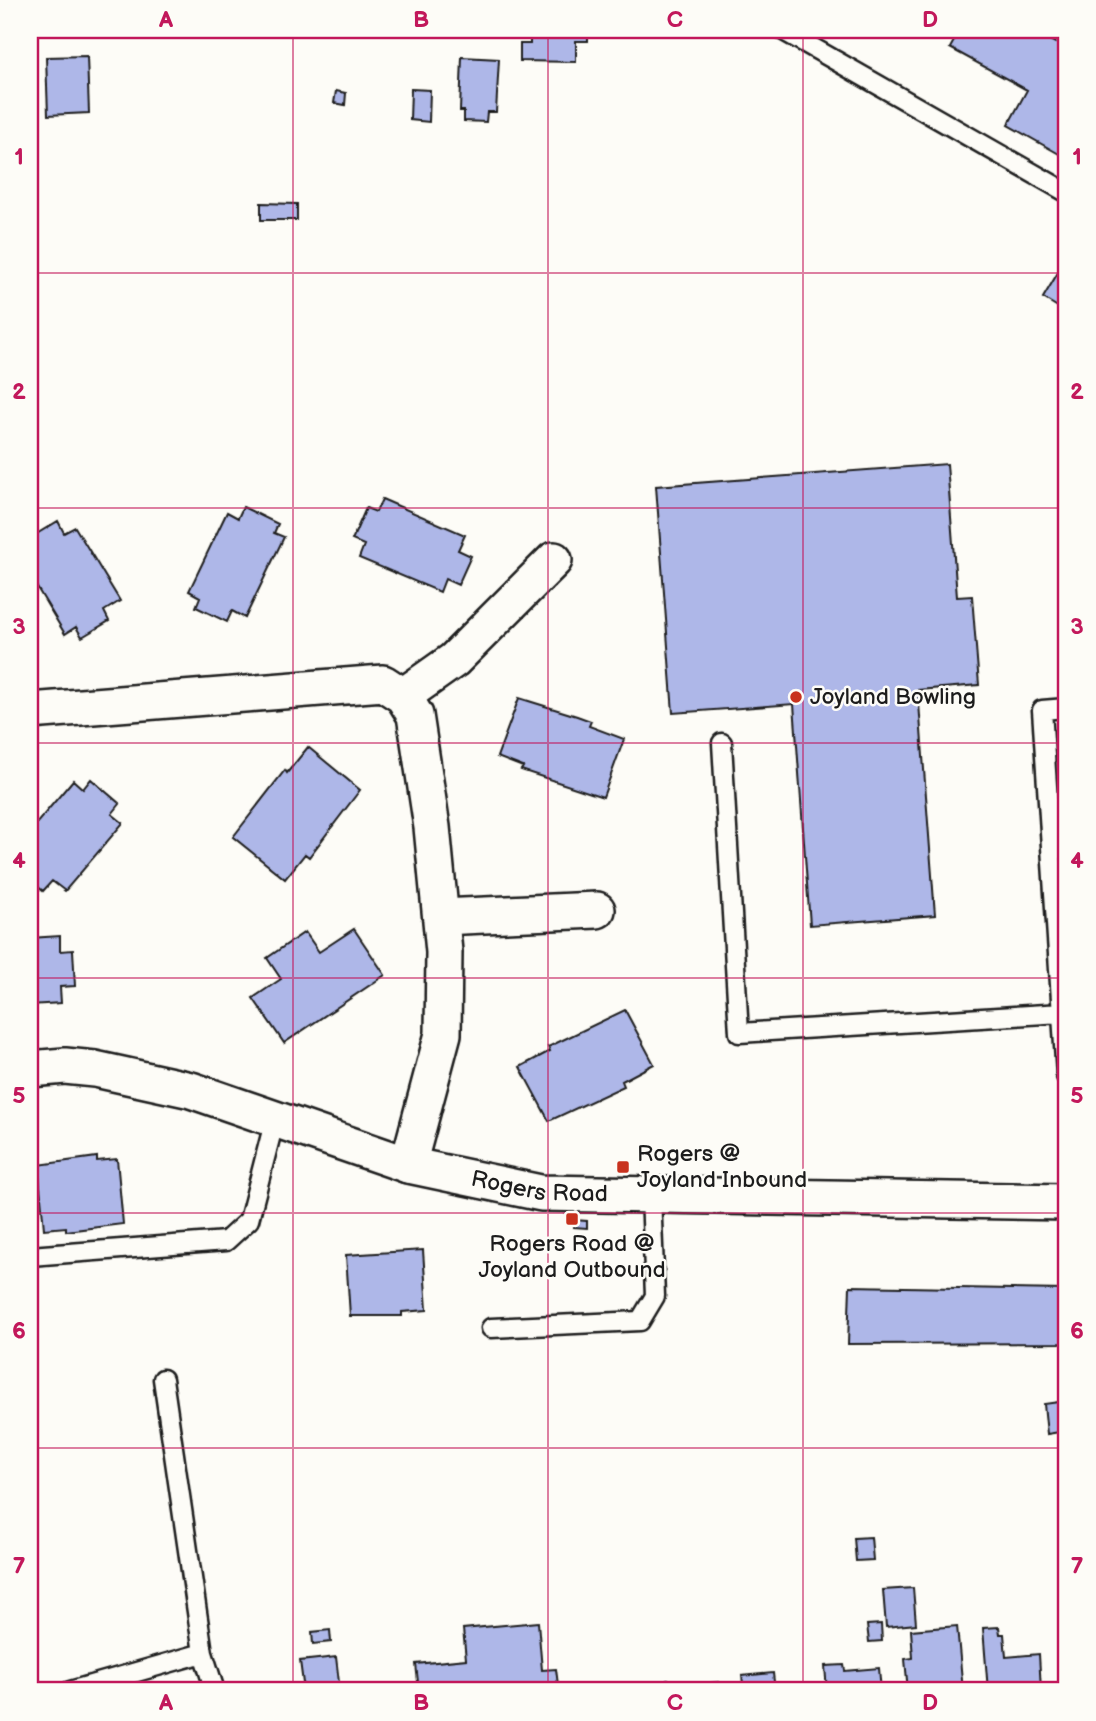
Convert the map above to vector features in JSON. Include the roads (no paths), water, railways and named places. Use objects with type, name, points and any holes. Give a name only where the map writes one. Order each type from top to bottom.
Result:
[{"type":"street","points":[[402,696],[454,660],[554,560]]},
{"type":"street","points":[[30,710],[383,683],[402,696],[415,715],[432,827],[444,952],[443,1034],[408,1165]]},
{"type":"street","points":[[441,917],[597,910]]},
{"type":"street","name":"Rogers Road","points":[[30,1069],[65,1066],[95,1069],[191,1090],[408,1165],[541,1193],[1066,1202]]},
{"type":"lane","points":[[782,30],[1066,192]]},
{"type":"lane","points":[[1066,708],[1042,710],[1062,953],[1066,1076]]},
{"type":"lane","points":[[722,743],[739,1033],[1062,1013]]},
{"type":"lane","points":[[30,1256],[226,1241],[249,1220],[275,1119]]},
{"type":"lane","points":[[491,1328],[640,1321],[655,1296],[651,1195]]},
{"type":"lane","points":[[163,1380],[203,1653],[215,1691]]},
{"type":"lane","points":[[70,1691],[203,1653]]},
{"type":"place","name":"Joyland Bowling","points":[[796,697]]},
{"type":"place","name":"Rogers @ Joyland Inbound","points":[[623,1167]]},
{"type":"place","name":"Rogers Road @ Joyland Outbound","points":[[572,1219]]}]
